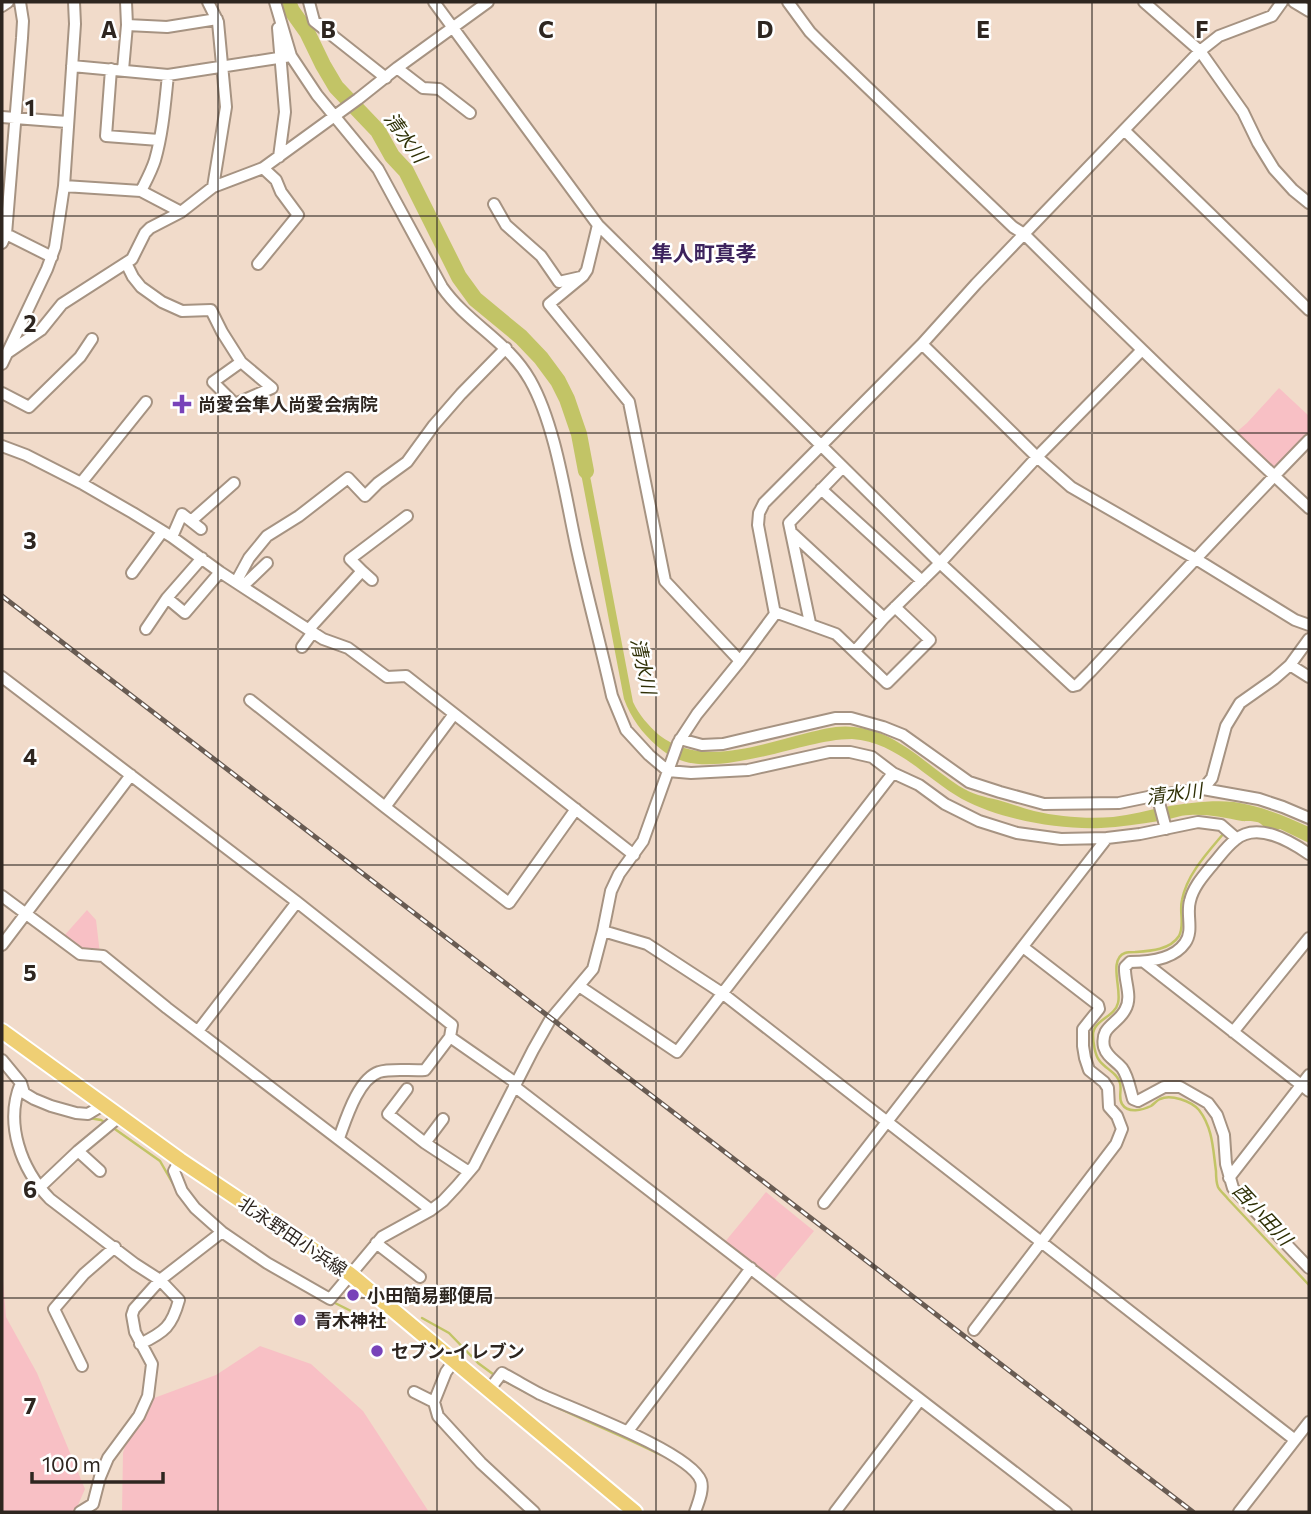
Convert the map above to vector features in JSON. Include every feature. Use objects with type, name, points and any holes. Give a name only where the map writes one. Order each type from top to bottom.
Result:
[{"type":"main road","name":"北永野田小浜線","points":[[2,1031],[103,1105],[112,1123],[180,1160],[350,1274],[454,1361],[495,1382],[635,1512]]},
{"type":"street","points":[[2,6],[8,2]]},
{"type":"street","points":[[20,2],[23,30],[6,179],[3,236],[52,257]]},
{"type":"street","points":[[4,359],[52,257],[57,237],[64,186],[75,23],[74,2]]},
{"type":"street","points":[[123,70],[126,2]]},
{"type":"street","points":[[208,2],[217,19],[226,107],[213,187]]},
{"type":"street","points":[[275,2],[286,57],[285,112],[279,157]]},
{"type":"street","points":[[309,2],[314,21],[386,78]]},
{"type":"street","points":[[434,2],[598,225],[940,563],[1073,686],[1091,671],[1309,440]]},
{"type":"street","points":[[4,359],[41,330],[62,304],[132,259],[148,230],[181,212],[213,187],[263,168],[488,2]]},
{"type":"street","points":[[789,2],[820,42],[1013,227],[1024,234],[1141,351],[1309,508]]},
{"type":"street","points":[[1144,2],[1200,51],[1243,112],[1274,169],[1309,203]]},
{"type":"street","points":[[180,1160],[174,1171],[182,1191],[219,1234],[330,1298],[376,1243],[431,1210],[451,1194],[479,1158],[550,1020],[593,969],[611,891],[619,874],[643,841],[679,741],[775,612],[758,525],[759,513],[764,503],[922,344],[1200,51],[1219,36],[1272,16],[1282,2]]},
{"type":"street","points":[[1294,2],[1309,11]]},
{"type":"street","points":[[127,24],[167,27],[217,19]]},
{"type":"street","points":[[72,66],[168,75],[286,57]]},
{"type":"street","points":[[286,57],[378,169],[451,300],[506,348],[530,381],[552,435],[615,705],[626,730],[649,755],[669,768],[691,772],[748,770],[829,752],[850,751],[872,757],[893,773],[979,821],[1017,833],[1061,839],[1107,838],[1198,822],[1221,825],[1236,838]]},
{"type":"street","points":[[397,68],[423,88],[439,89],[470,113]]},
{"type":"street","points":[[111,69],[106,136],[159,140]]},
{"type":"street","points":[[141,191],[154,162],[164,117],[168,75]]},
{"type":"street","points":[[2,117],[67,122]]},
{"type":"street","points":[[1124,130],[1309,310]]},
{"type":"street","points":[[258,264],[298,215],[281,192],[276,180],[263,168]]},
{"type":"street","points":[[64,186],[141,191],[181,212]]},
{"type":"street","points":[[494,204],[506,225],[541,256],[559,282],[583,276]]},
{"type":"street","points":[[598,225],[587,270],[549,304],[629,402],[665,581],[740,661]]},
{"type":"street","points":[[126,263],[141,287],[162,302],[182,311],[211,310],[241,362],[272,388],[235,404],[213,382],[241,362]]},
{"type":"street","points":[[2,393],[29,407],[80,357],[92,340]]},
{"type":"street","points":[[922,344],[1071,487],[1295,620],[1309,625]]},
{"type":"street","points":[[239,584],[248,558],[267,536],[299,516],[348,478],[365,496],[378,483],[407,463],[460,394],[506,348]]},
{"type":"street","points":[[855,651],[1037,457],[1141,351]]},
{"type":"street","points":[[81,483],[146,402]]},
{"type":"street","points":[[2,446],[81,483],[167,535],[323,639],[348,648],[387,677],[406,676],[634,855]]},
{"type":"street","points":[[810,623],[789,523],[843,467]]},
{"type":"street","points":[[191,520],[234,483]]},
{"type":"street","points":[[821,489],[922,580]]},
{"type":"street","points":[[132,573],[167,535],[182,514],[201,529]]},
{"type":"street","points":[[373,580],[350,559],[407,516]]},
{"type":"street","points":[[792,534],[884,618]]},
{"type":"street","points":[[146,629],[167,598],[202,558]]},
{"type":"street","points":[[239,584],[267,563]]},
{"type":"street","points":[[302,647],[311,631],[362,571]]},
{"type":"street","points":[[167,598],[185,613],[220,572]]},
{"type":"street","points":[[775,612],[836,634],[887,683],[930,640],[895,607]]},
{"type":"street","points":[[1203,789],[1212,778],[1226,726],[1240,704],[1290,665],[1309,639]]},
{"type":"street","points":[[1290,665],[1309,677]]},
{"type":"street","points":[[2,677],[297,902],[452,1025],[450,1037],[425,1070],[380,1072],[368,1079],[349,1109],[339,1138]]},
{"type":"street","points":[[250,700],[509,903],[576,809]]},
{"type":"street","points":[[385,807],[454,714]]},
{"type":"street","points":[[679,741],[702,745],[723,744],[835,718],[851,718],[903,735],[969,782],[1044,804],[1119,803],[1203,789],[1259,799],[1309,818]]},
{"type":"street","points":[[579,986],[677,1052],[893,773]]},
{"type":"street","points":[[2,945],[131,775]]},
{"type":"street","points":[[1157,795],[1166,829]]},
{"type":"street","points":[[1309,854],[1294,844],[1265,832],[1236,838],[1207,871],[1193,892],[1189,902],[1189,933],[1185,944],[1164,957],[1130,962],[1125,967],[1129,997],[1126,1009],[1103,1036],[1108,1056],[1123,1070],[1133,1099],[1138,1101],[1164,1087],[1180,1087],[1208,1102],[1217,1115],[1224,1135],[1226,1164],[1233,1188],[1309,1268]]},
{"type":"street","points":[[824,1203],[1107,838]]},
{"type":"street","points":[[2,896],[80,954],[103,956],[431,1210]]},
{"type":"street","points":[[198,1031],[297,902]]},
{"type":"street","points":[[603,930],[647,944],[722,993],[1295,1440]]},
{"type":"street","points":[[1233,1032],[1309,938]]},
{"type":"street","points":[[974,1330],[1116,1144],[1122,1129],[1117,1116],[1109,1107],[1108,1088],[1089,1070],[1085,1058],[1083,1029],[1099,1009],[1098,1005],[1023,947]]},
{"type":"street","points":[[1144,962],[1305,1088]]},
{"type":"street","points":[[450,1037],[515,1084],[1066,1512]]},
{"type":"street","points":[[2,1060],[19,1087],[34,1099],[76,1113],[88,1114],[103,1105]]},
{"type":"street","points":[[1229,1178],[1305,1088],[1309,1075]]},
{"type":"street","points":[[19,1087],[14,1129],[27,1168],[39,1188],[135,1264],[160,1280],[179,1300],[175,1315],[161,1334],[140,1344]]},
{"type":"street","points":[[407,1089],[388,1114],[469,1172]]},
{"type":"street","points":[[425,1143],[443,1119]]},
{"type":"street","points":[[39,1188],[78,1150],[112,1123]]},
{"type":"street","points":[[78,1150],[100,1171]]},
{"type":"street","points":[[80,1512],[93,1504],[108,1458],[139,1416],[148,1396],[152,1364],[135,1332],[132,1315],[134,1309],[160,1280],[219,1234]]},
{"type":"street","points":[[376,1243],[420,1277]]},
{"type":"street","points":[[82,1366],[54,1308],[84,1274],[114,1247]]},
{"type":"street","points":[[628,1431],[751,1268]]},
{"type":"street","points":[[454,1361],[446,1372],[434,1402],[438,1416],[460,1441],[534,1512]]},
{"type":"street","points":[[495,1382],[539,1393],[628,1431],[691,1469],[701,1480],[702,1490],[695,1512]]},
{"type":"street","points":[[414,1392],[434,1402]]},
{"type":"street","points":[[835,1512],[920,1400]]},
{"type":"street","points":[[1239,1512],[1309,1422]]},
{"type":"shaded area","points":[[1279,388],[1309,416],[1309,437],[1273,476],[1233,435]]},
{"type":"shaded area","points":[[582,450],[591,481],[633,702],[641,716],[659,735],[676,745],[712,752],[732,750],[825,729],[854,727],[884,735],[897,742],[969,791],[1034,811],[1103,818],[1191,803],[1234,802],[1273,812],[1309,827],[1309,843],[1280,829],[1265,829],[1258,822],[1203,815],[1186,815],[1101,828],[1029,822],[993,812],[962,799],[897,754],[868,742],[852,739],[825,742],[726,763],[694,763],[671,756],[642,730],[624,699],[579,463]]},
{"type":"shaded area","points":[[87,910],[96,920],[100,954],[81,951],[63,937]]},
{"type":"shaded area","points":[[766,1192],[814,1231],[772,1282],[724,1243]]},
{"type":"shaded area","points":[[2,1268],[6,1317],[37,1373],[85,1489],[75,1512],[2,1512]]},
{"type":"shaded area","points":[[260,1346],[311,1364],[363,1411],[429,1512],[122,1512],[123,1453],[138,1404],[216,1375]]},
{"type":"waterway","name":"清水川","points":[[288,2],[336,87],[378,131],[392,156],[406,171],[459,277],[475,299],[521,337],[558,381],[579,434],[586,471]]},
{"type":"waterway","name":"西小田川","points":[[1224,833],[1188,881],[1181,905],[1181,932],[1175,941],[1159,949],[1127,952],[1120,956],[1116,968],[1118,1003],[1113,1012],[1096,1026],[1093,1035],[1094,1048],[1099,1060],[1118,1079],[1121,1102],[1128,1109],[1144,1109],[1160,1099],[1170,1097],[1186,1101],[1199,1110],[1210,1132],[1219,1188],[1309,1285]]},
{"type":"waterway","points":[[89,1118],[106,1123]]},
{"type":"waterway","points":[[112,1127],[160,1161],[176,1189]]},
{"type":"waterway","points":[[333,1302],[385,1323]]},
{"type":"waterway","points":[[422,1318],[449,1333],[478,1363],[497,1377]]},
{"type":"waterway","points":[[503,1380],[661,1455]]},
{"type":"railway","points":[[2,596],[1193,1512]]},
{"type":"place","name":"尚愛会隼人尚愛会病院","points":[[182,404]]},
{"type":"place","name":"小田簡易郵便局","points":[[353,1295]]},
{"type":"place","name":"青木神社","points":[[300,1320]]},
{"type":"place","name":"セブン-イレブン","points":[[377,1351]]},
{"type":"district","name":"隼人町真孝","points":[[704,252]]}]
